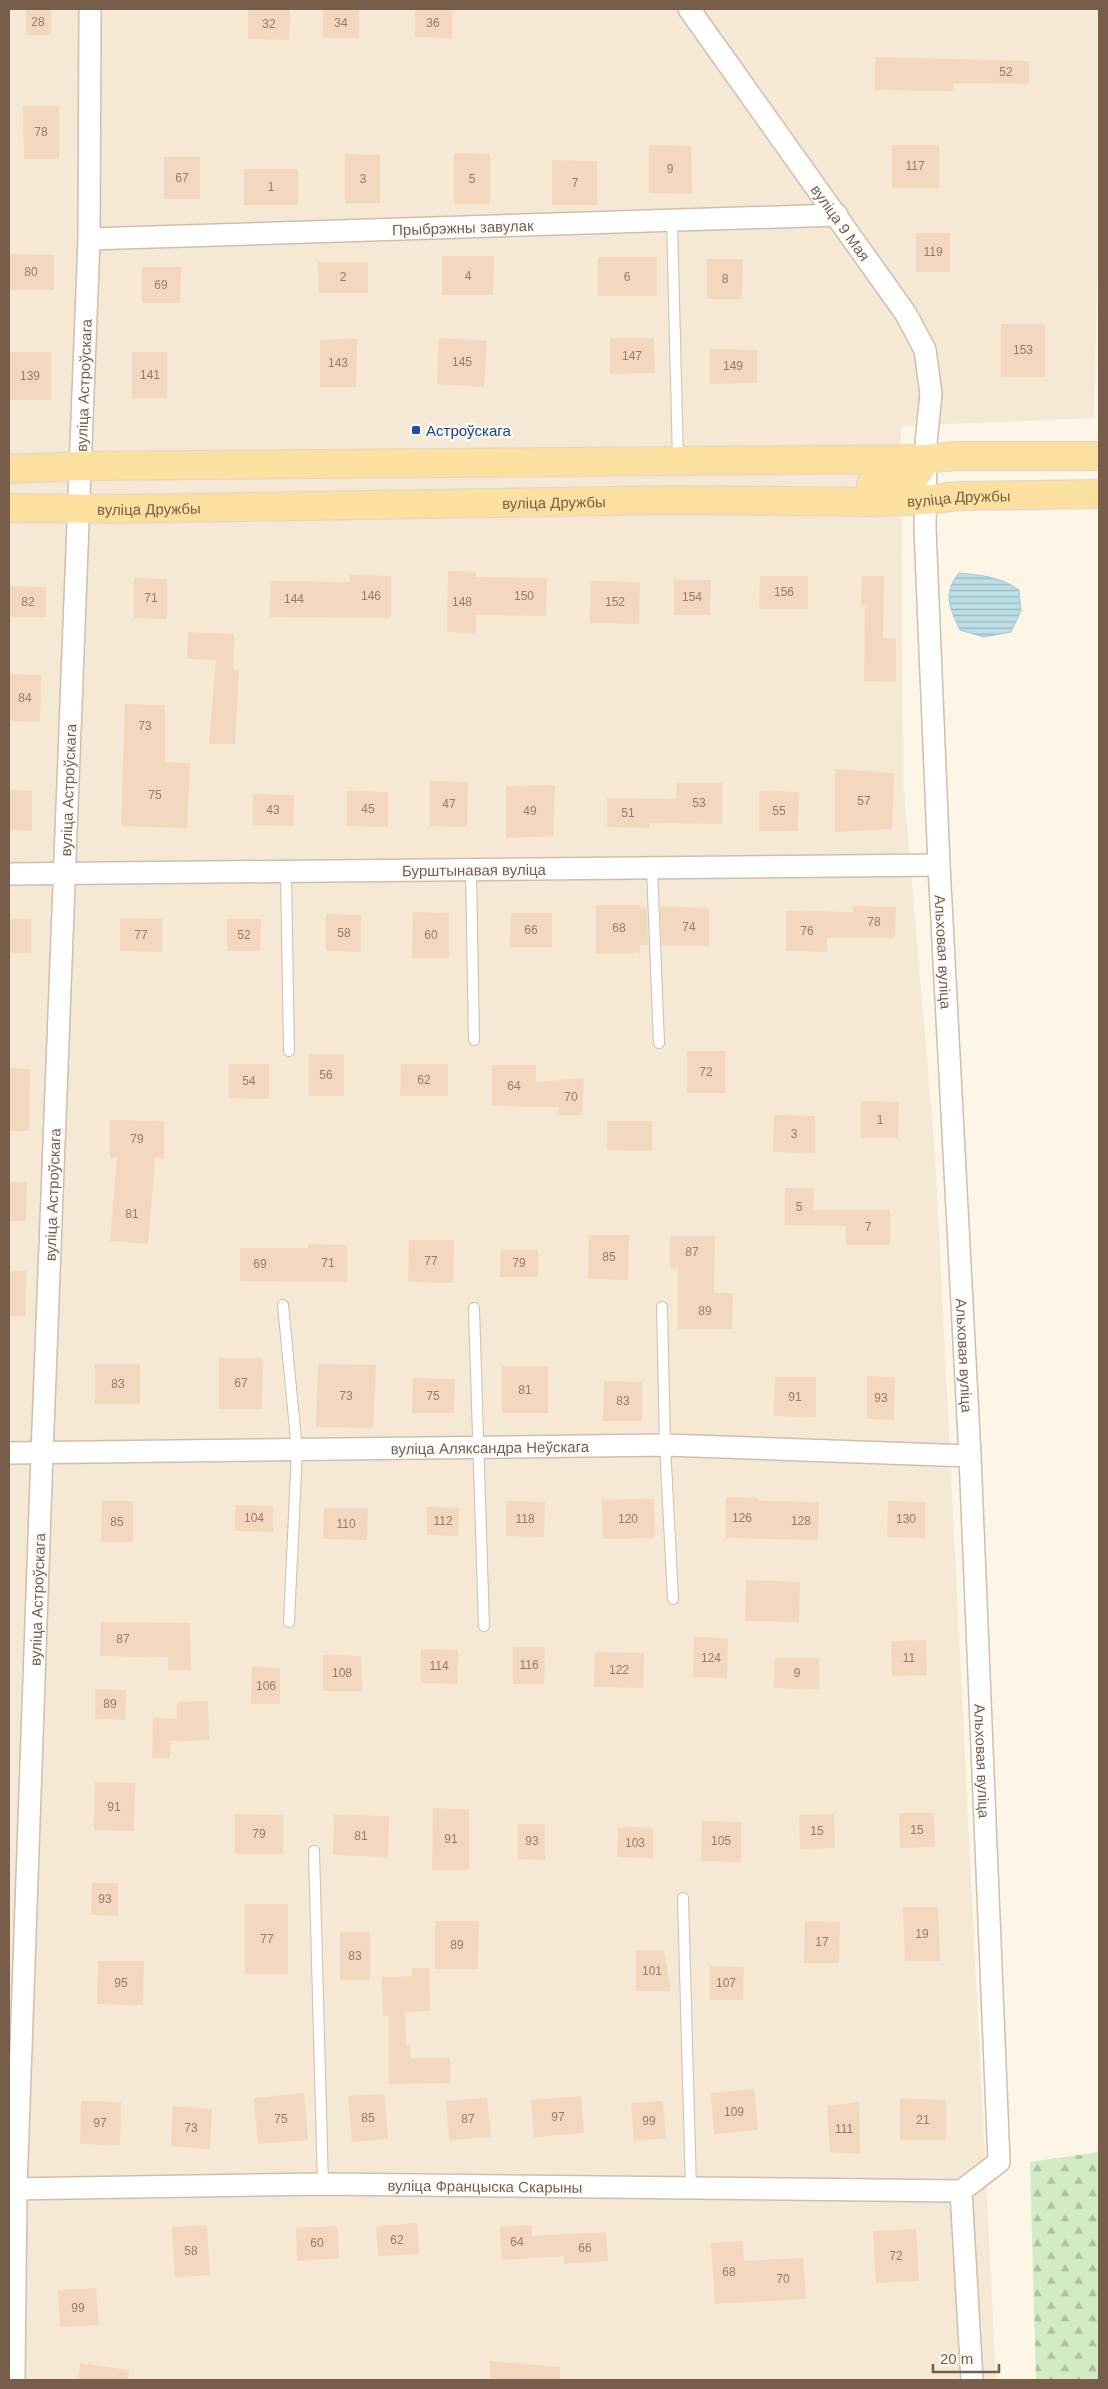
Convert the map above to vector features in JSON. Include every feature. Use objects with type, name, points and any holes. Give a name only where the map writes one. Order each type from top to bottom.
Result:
[{"type":"main road","points":[[9,469],[80,466],[330,466],[925,459],[956,456],[1099,456]]},
{"type":"main road","points":[[673,500],[792,485],[903,484],[920,472],[925,459]]},
{"type":"main road","points":[[926,500],[931,489],[942,477],[957,470],[1066,470],[1099,464]]},
{"type":"main road","points":[[9,493],[55,491],[73,480],[80,466]]},
{"type":"main road","points":[[78,508],[94,487],[105,483],[205,480],[330,466]]},
{"type":"main road","name":"вуліца Дружбы","points":[[9,508],[120,509],[673,500],[878,502],[926,500],[958,496],[1099,494]]},
{"type":"street","name":"вуліца Астроўскага","points":[[14,2380],[13,2189],[89,239],[90,9]]},
{"type":"street","name":"вуліца 9 Мая","points":[[689,9],[906,314],[925,350],[931,394],[925,459]]},
{"type":"street","name":"Прыбрэжны завулак","points":[[89,239],[837,215]]},
{"type":"street","points":[[925,459],[926,500]]},
{"type":"street","name":"Альховая вуліца","points":[[926,500],[925,529],[939,865],[970,1456],[999,2162],[961,2191]]},
{"type":"street","name":"Бурштынавая вуліца","points":[[9,874],[63,875],[939,865]]},
{"type":"street","name":"вуліца Аляксандра Неўскага","points":[[9,1453],[665,1445],[970,1456]]},
{"type":"street","name":"вуліца Францыска Скарыны","points":[[13,2189],[323,2184],[961,2191]]},
{"type":"street","points":[[961,2191],[972,2380]]},
{"type":"lane","points":[[672,221],[678,461]]},
{"type":"lane","points":[[652,868],[659,1043]]},
{"type":"lane","points":[[471,870],[474,1040]]},
{"type":"lane","points":[[286,872],[288,1051]]},
{"type":"lane","points":[[283,1305],[297,1450],[289,1622]]},
{"type":"lane","points":[[662,1307],[665,1445],[673,1599]]},
{"type":"lane","points":[[474,1308],[480,1448],[484,1626]]},
{"type":"lane","points":[[314,1851],[323,2184]]},
{"type":"lane","points":[[683,1898],[691,2188]]},
{"type":"shaded area","points":[[9,9],[1099,9],[1099,211],[1094,418],[901,426],[903,779],[935,1152],[996,2380],[9,2380]]},
{"type":"green space","points":[[1099,2152],[1099,2380],[1036,2380],[1030,2162]]},
{"type":"water","points":[[959,573],[998,579],[1019,590],[1021,611],[1011,632],[984,637],[960,630],[949,601],[951,587]]},
{"type":"building","points":[[26,9],[51,9],[51,35],[26,35]]},
{"type":"building","points":[[248,9],[290,9],[289,40],[248,39]]},
{"type":"building","points":[[323,9],[359,9],[359,38],[323,38]]},
{"type":"building","points":[[415,9],[452,9],[452,38],[415,37]]},
{"type":"building","points":[[875,57],[1029,61],[1029,84],[953,83],[953,91],[875,90]]},
{"type":"building","points":[[23,106],[59,106],[59,159],[24,159]]},
{"type":"building","points":[[649,145],[691,146],[692,194],[649,193]]},
{"type":"building","points":[[892,145],[939,145],[939,188],[892,188]]},
{"type":"building","points":[[454,153],[490,154],[490,204],[454,204]]},
{"type":"building","points":[[345,154],[380,155],[380,203],[345,203]]},
{"type":"building","points":[[164,157],[200,157],[200,199],[164,199]]},
{"type":"building","points":[[552,160],[597,161],[597,205],[552,205]]},
{"type":"building","points":[[244,169],[298,169],[298,205],[244,205]]},
{"type":"building","points":[[916,233],[950,233],[950,272],[916,272]]},
{"type":"building","points":[[9,254],[54,255],[54,290],[9,290]]},
{"type":"building","points":[[442,256],[494,256],[493,295],[442,295]]},
{"type":"building","points":[[598,257],[657,257],[657,296],[598,296]]},
{"type":"building","points":[[707,259],[743,259],[742,299],[707,299]]},
{"type":"building","points":[[318,262],[368,262],[368,293],[319,293]]},
{"type":"building","points":[[142,267],[181,267],[180,303],[142,303]]},
{"type":"building","points":[[1001,324],[1045,324],[1045,377],[1001,377]]},
{"type":"building","points":[[439,338],[487,341],[484,387],[437,384]]},
{"type":"building","points":[[610,338],[654,338],[655,373],[610,374]]},
{"type":"building","points":[[357,339],[356,387],[320,387],[320,340]]},
{"type":"building","points":[[710,349],[757,350],[757,383],[710,384]]},
{"type":"building","points":[[9,352],[51,352],[51,400],[9,400]]},
{"type":"building","points":[[132,352],[167,352],[167,398],[132,398]]},
{"type":"building","points":[[448,571],[476,572],[476,577],[547,578],[546,616],[476,615],[476,633],[447,632]]},
{"type":"building","points":[[350,575],[391,576],[391,618],[270,617],[271,581],[350,582]]},
{"type":"building","points":[[760,576],[808,576],[808,609],[759,609]]},
{"type":"building","points":[[862,576],[884,576],[883,638],[896,638],[896,682],[864,681],[865,606],[861,606]]},
{"type":"building","points":[[134,578],[167,579],[167,619],[134,618]]},
{"type":"building","points":[[674,580],[711,580],[710,615],[674,615]]},
{"type":"building","points":[[591,581],[640,582],[639,624],[590,623]]},
{"type":"building","points":[[9,586],[46,587],[46,617],[9,617]]},
{"type":"building","points":[[188,632],[234,634],[233,669],[239,670],[235,744],[209,744],[216,660],[187,659]]},
{"type":"building","points":[[9,674],[41,675],[40,722],[9,721]]},
{"type":"building","points":[[125,704],[165,705],[165,762],[190,763],[187,828],[121,826]]},
{"type":"building","points":[[835,769],[894,773],[892,829],[835,832]]},
{"type":"building","points":[[430,781],[468,782],[467,827],[430,826]]},
{"type":"building","points":[[677,783],[722,783],[722,824],[649,823],[649,828],[607,827],[607,798],[676,799]]},
{"type":"building","points":[[555,785],[553,836],[506,838],[506,786]]},
{"type":"building","points":[[9,790],[32,791],[32,831],[9,830]]},
{"type":"building","points":[[347,791],[388,792],[388,827],[347,826]]},
{"type":"building","points":[[759,791],[799,792],[798,831],[759,831]]},
{"type":"building","points":[[253,794],[294,795],[293,826],[253,825]]},
{"type":"building","points":[[640,905],[640,907],[647,907],[648,945],[640,945],[640,953],[596,954],[596,906]]},
{"type":"building","points":[[853,906],[896,907],[895,938],[827,938],[827,952],[786,951],[786,911],[853,912]]},
{"type":"building","points":[[660,907],[709,908],[709,946],[662,946]]},
{"type":"building","points":[[413,912],[449,913],[449,958],[412,958]]},
{"type":"building","points":[[511,913],[552,913],[552,947],[510,947]]},
{"type":"building","points":[[326,914],[361,915],[361,952],[326,951]]},
{"type":"building","points":[[120,918],[162,919],[162,952],[120,951]]},
{"type":"building","points":[[9,919],[31,919],[31,953],[9,953]]},
{"type":"building","points":[[227,919],[261,919],[260,951],[227,951]]},
{"type":"building","points":[[687,1051],[725,1051],[725,1093],[687,1093]]},
{"type":"building","points":[[309,1054],[344,1054],[344,1096],[309,1096]]},
{"type":"building","points":[[229,1064],[269,1064],[269,1099],[229,1098]]},
{"type":"building","points":[[401,1064],[448,1064],[448,1096],[400,1096]]},
{"type":"building","points":[[492,1065],[536,1065],[536,1082],[584,1078],[582,1115],[558,1115],[559,1107],[492,1106]]},
{"type":"building","points":[[9,1068],[30,1069],[29,1131],[9,1131]]},
{"type":"building","points":[[861,1101],[899,1102],[898,1138],[861,1138]]},
{"type":"building","points":[[774,1115],[815,1116],[815,1153],[773,1152]]},
{"type":"building","points":[[110,1120],[164,1121],[164,1158],[155,1158],[148,1244],[110,1241],[117,1158],[110,1158]]},
{"type":"building","points":[[607,1121],[652,1121],[652,1151],[607,1150]]},
{"type":"building","points":[[9,1182],[27,1182],[26,1221],[9,1221]]},
{"type":"building","points":[[785,1188],[814,1188],[813,1210],[890,1210],[890,1245],[846,1245],[846,1226],[785,1225]]},
{"type":"building","points":[[589,1235],[629,1235],[628,1280],[588,1279]]},
{"type":"building","points":[[670,1236],[715,1236],[714,1293],[733,1293],[732,1329],[678,1329],[678,1268],[670,1268]]},
{"type":"building","points":[[409,1240],[454,1240],[453,1283],[408,1282]]},
{"type":"building","points":[[308,1244],[347,1245],[347,1282],[240,1281],[240,1248],[308,1248]]},
{"type":"building","points":[[501,1250],[538,1250],[538,1277],[500,1277]]},
{"type":"building","points":[[9,1271],[26,1271],[25,1316],[9,1316]]},
{"type":"building","points":[[219,1358],[263,1358],[262,1409],[219,1409]]},
{"type":"building","points":[[95,1364],[140,1364],[140,1404],[95,1404]]},
{"type":"building","points":[[318,1364],[376,1365],[373,1428],[316,1427]]},
{"type":"building","points":[[502,1366],[548,1366],[548,1413],[502,1413]]},
{"type":"building","points":[[867,1376],[895,1377],[894,1420],[867,1419]]},
{"type":"building","points":[[775,1377],[816,1377],[816,1417],[774,1416]]},
{"type":"building","points":[[413,1378],[455,1379],[454,1413],[412,1413]]},
{"type":"building","points":[[604,1381],[642,1382],[642,1421],[603,1421]]},
{"type":"building","points":[[726,1497],[758,1498],[758,1501],[819,1502],[818,1540],[726,1538]]},
{"type":"building","points":[[654,1499],[655,1538],[603,1539],[602,1500]]},
{"type":"building","points":[[102,1501],[133,1501],[133,1542],[101,1542]]},
{"type":"building","points":[[506,1501],[545,1502],[544,1537],[506,1536]]},
{"type":"building","points":[[888,1501],[925,1502],[925,1538],[887,1537]]},
{"type":"building","points":[[235,1505],[273,1506],[273,1532],[235,1531]]},
{"type":"building","points":[[427,1507],[459,1508],[458,1536],[427,1535]]},
{"type":"building","points":[[324,1508],[368,1508],[367,1540],[323,1539]]},
{"type":"building","points":[[746,1580],[800,1582],[799,1622],[745,1621]]},
{"type":"building","points":[[101,1622],[190,1623],[191,1670],[168,1670],[168,1657],[100,1656]]},
{"type":"building","points":[[694,1637],[728,1638],[727,1678],[693,1677]]},
{"type":"building","points":[[926,1640],[927,1675],[892,1676],[891,1641]]},
{"type":"building","points":[[513,1647],[545,1647],[544,1684],[513,1684]]},
{"type":"building","points":[[421,1649],[458,1650],[457,1684],[421,1683]]},
{"type":"building","points":[[595,1652],[644,1653],[643,1688],[594,1687]]},
{"type":"building","points":[[323,1655],[361,1656],[362,1691],[323,1691]]},
{"type":"building","points":[[775,1658],[819,1658],[819,1689],[774,1688]]},
{"type":"building","points":[[252,1667],[280,1668],[280,1704],[251,1704]]},
{"type":"building","points":[[95,1689],[126,1690],[125,1720],[95,1719]]},
{"type":"building","points":[[208,1701],[209,1740],[170,1741],[170,1758],[152,1758],[153,1718],[177,1719],[177,1702]]},
{"type":"building","points":[[95,1782],[135,1783],[134,1831],[94,1830]]},
{"type":"building","points":[[433,1808],[469,1809],[469,1870],[432,1870]]},
{"type":"building","points":[[899,1813],[934,1813],[935,1847],[900,1848]]},
{"type":"building","points":[[235,1814],[283,1815],[283,1854],[235,1854]]},
{"type":"building","points":[[834,1814],[835,1848],[800,1849],[799,1815]]},
{"type":"building","points":[[334,1815],[389,1816],[388,1857],[333,1855]]},
{"type":"building","points":[[702,1821],[741,1822],[741,1862],[701,1861]]},
{"type":"building","points":[[518,1824],[545,1824],[545,1860],[518,1859]]},
{"type":"building","points":[[618,1827],[653,1828],[653,1858],[617,1857]]},
{"type":"building","points":[[92,1883],[118,1883],[118,1916],[91,1915]]},
{"type":"building","points":[[245,1904],[288,1904],[288,1974],[245,1974]]},
{"type":"building","points":[[903,1907],[938,1907],[940,1961],[905,1961]]},
{"type":"building","points":[[435,1921],[479,1921],[478,1969],[435,1969]]},
{"type":"building","points":[[805,1921],[840,1922],[839,1963],[804,1963]]},
{"type":"building","points":[[340,1932],[370,1932],[370,1980],[340,1980]]},
{"type":"building","points":[[636,1950],[664,1950],[671,1991],[636,1991]]},
{"type":"building","points":[[98,1961],[144,1961],[143,2005],[97,2004]]},
{"type":"building","points":[[710,1966],[744,1967],[743,2000],[710,2000]]},
{"type":"building","points":[[412,1968],[429,1968],[430,2011],[405,2012],[406,2045],[410,2045],[410,2058],[450,2058],[450,2083],[389,2084],[389,2016],[383,2016],[382,1977],[412,1976]]},
{"type":"building","points":[[754,2089],[758,2130],[714,2134],[711,2093]]},
{"type":"building","points":[[304,2093],[308,2140],[258,2144],[254,2098]]},
{"type":"building","points":[[384,2094],[388,2139],[352,2142],[348,2096]]},
{"type":"building","points":[[581,2096],[584,2133],[534,2137],[531,2100]]},
{"type":"building","points":[[487,2098],[491,2137],[449,2140],[446,2101]]},
{"type":"building","points":[[900,2099],[946,2100],[946,2140],[900,2140]]},
{"type":"building","points":[[81,2101],[121,2102],[120,2145],[80,2144]]},
{"type":"building","points":[[663,2101],[666,2138],[634,2141],[631,2103]]},
{"type":"building","points":[[859,2102],[860,2154],[830,2152],[827,2106]]},
{"type":"building","points":[[173,2106],[212,2109],[210,2149],[171,2146]]},
{"type":"building","points":[[417,2223],[419,2254],[378,2256],[376,2226]]},
{"type":"building","points":[[207,2225],[210,2275],[175,2277],[172,2227]]},
{"type":"building","points":[[531,2225],[532,2236],[606,2232],[608,2261],[564,2264],[564,2256],[502,2260],[500,2227]]},
{"type":"building","points":[[337,2226],[339,2258],[297,2261],[296,2228]]},
{"type":"building","points":[[916,2229],[919,2281],[876,2283],[873,2231]]},
{"type":"building","points":[[743,2241],[744,2261],[803,2258],[806,2299],[715,2304],[711,2243]]},
{"type":"building","points":[[96,2288],[99,2325],[60,2327],[58,2290]]},
{"type":"building","points":[[490,2361],[560,2367],[560,2380],[490,2380]]},
{"type":"building","points":[[80,2363],[129,2370],[128,2380],[78,2380]]},
{"type":"place","name":"Астроўскага","points":[[416,430]]}]
